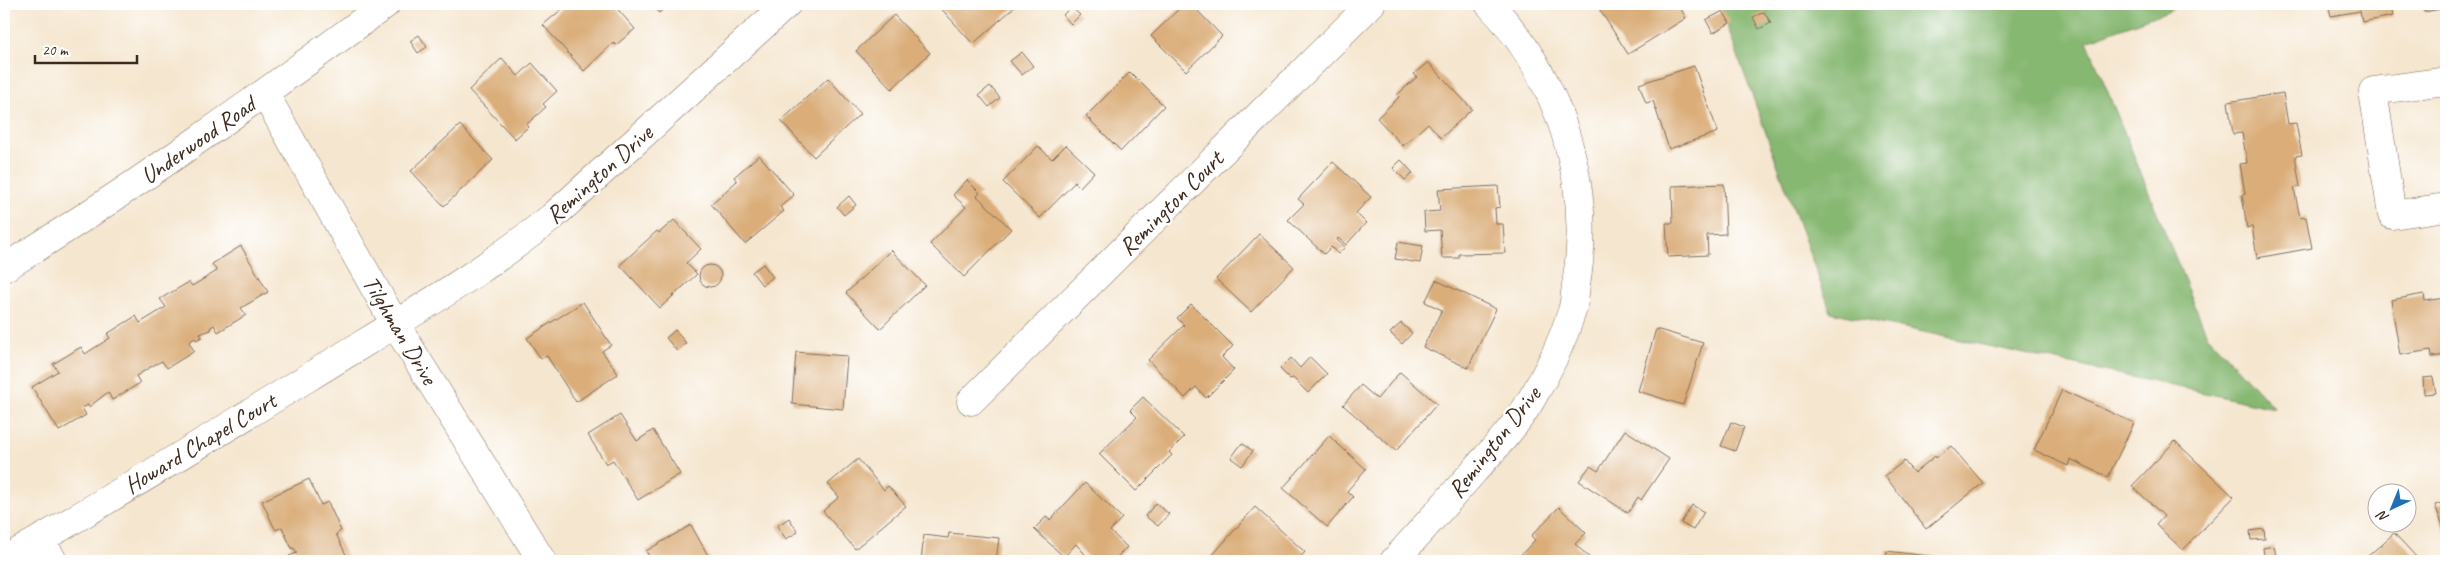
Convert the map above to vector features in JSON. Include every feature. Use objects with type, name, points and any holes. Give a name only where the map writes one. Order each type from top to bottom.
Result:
[{"type":"street","name":"Underwood Road","points":[[4,268],[142,180],[264,94],[386,4]]},
{"type":"street","name":"Remington Drive","points":[[394,324],[515,247],[552,217],[786,4]]},
{"type":"street","name":"Remington Court","points":[[971,401],[1371,4]]},
{"type":"street","name":"Remington Drive","points":[[1394,561],[1498,445],[1530,402],[1553,362],[1572,310],[1581,237],[1578,183],[1562,121],[1537,67],[1502,17],[1489,4]]},
{"type":"street","points":[[2446,80],[2373,92],[2392,215],[2446,207]]},
{"type":"street","name":"Tilghman Drive","points":[[264,94],[394,324],[542,561]]},
{"type":"street","name":"Howard Chapel Court","points":[[4,560],[47,550],[394,324]]},
{"type":"green space","points":[[1719,4],[2186,4],[2087,41],[2207,335],[2274,408],[1831,312]]},
{"type":"building","points":[[568,4],[613,4],[635,29],[616,45],[613,43],[584,71],[543,25]]},
{"type":"building","points":[[651,4],[669,4],[659,13]]},
{"type":"building","points":[[937,4],[1018,4],[973,44]]},
{"type":"building","points":[[1184,4],[1191,4],[1222,36],[1186,71],[1151,36]]},
{"type":"building","points":[[1596,4],[1678,4],[1686,18],[1628,54]]},
{"type":"building","points":[[2328,4],[2405,5],[2391,7],[2393,16],[2362,22],[2360,11],[2331,16]]},
{"type":"building","points":[[2423,4],[2446,4],[2446,8],[2424,12]]},
{"type":"building","points":[[1071,7],[1080,15],[1071,24],[1063,15]]},
{"type":"building","points":[[1723,11],[1730,23],[1713,33],[1706,20]]},
{"type":"building","points":[[1764,12],[1771,23],[1759,29],[1753,17]]},
{"type":"building","points":[[894,15],[930,53],[892,89],[856,51]]},
{"type":"building","points":[[419,35],[427,47],[418,53],[410,41]]},
{"type":"building","points":[[1022,52],[1033,66],[1022,75],[1010,61]]},
{"type":"building","points":[[502,58],[518,76],[532,63],[557,91],[543,104],[546,107],[526,125],[528,127],[515,139],[469,90]]},
{"type":"building","points":[[1428,62],[1472,109],[1441,138],[1428,123],[1403,146],[1377,118],[1399,97],[1397,95],[1417,77],[1414,74]]},
{"type":"building","points":[[1694,66],[1718,132],[1669,149],[1653,101],[1646,103],[1639,84]]},
{"type":"building","points":[[1130,72],[1164,106],[1121,151],[1086,116]]},
{"type":"building","points":[[828,78],[860,114],[814,157],[781,121]]},
{"type":"building","points":[[990,86],[1000,98],[989,107],[979,95]]},
{"type":"building","points":[[2283,93],[2288,124],[2296,123],[2302,155],[2295,156],[2300,187],[2294,188],[2300,218],[2306,217],[2312,248],[2257,258],[2252,226],[2247,228],[2242,195],[2245,194],[2240,164],[2247,163],[2242,133],[2233,134],[2228,102]]},
{"type":"building","points":[[460,125],[493,160],[444,206],[411,171]]},
{"type":"building","points":[[1066,145],[1094,172],[1080,187],[1075,182],[1040,218],[1003,182],[1038,146],[1052,159]]},
{"type":"building","points":[[759,155],[794,195],[780,207],[784,211],[745,244],[711,204],[737,181],[734,177]]},
{"type":"building","points":[[1401,160],[1413,173],[1405,180],[1393,168]]},
{"type":"building","points":[[1333,162],[1371,197],[1356,213],[1366,223],[1346,245],[1338,238],[1337,240],[1345,247],[1338,254],[1331,247],[1324,254],[1288,220],[1304,204],[1298,199]]},
{"type":"building","points":[[967,180],[980,193],[977,196],[1011,229],[964,277],[930,244],[966,207],[953,195]]},
{"type":"building","points":[[1724,184],[1726,234],[1707,235],[1708,255],[1668,257],[1666,223],[1673,223],[1672,186]]},
{"type":"building","points":[[1498,186],[1500,207],[1495,208],[1496,224],[1503,224],[1505,253],[1459,254],[1459,258],[1442,258],[1440,230],[1425,231],[1424,212],[1440,211],[1438,189]]},
{"type":"building","points":[[849,196],[856,205],[844,215],[837,207]]},
{"type":"building","points":[[674,220],[701,249],[686,263],[697,274],[660,308],[620,265],[657,231],[659,233]]},
{"type":"building","points":[[1259,234],[1294,267],[1251,312],[1216,279]]},
{"type":"building","points":[[1398,242],[1423,246],[1420,263],[1395,259]]},
{"type":"building","points":[[241,246],[268,292],[241,308],[246,315],[218,332],[214,325],[210,328],[211,330],[200,334],[202,337],[196,340],[195,338],[189,342],[194,351],[190,354],[167,368],[162,361],[154,365],[136,376],[140,383],[112,400],[108,392],[89,407],[88,405],[82,408],[86,415],[59,431],[32,387],[58,371],[53,364],[81,347],[85,354],[110,338],[107,334],[136,316],[140,323],[166,307],[160,299],[189,282],[192,286],[217,271],[212,264]]},
{"type":"building","points":[[891,250],[925,285],[880,329],[846,293]]},
{"type":"building","points":[[763,264],[773,277],[762,285],[752,272]]},
{"type":"building","points":[[710,265],[718,268],[721,276],[718,284],[710,287],[702,284],[699,276],[702,268]]},
{"type":"building","points":[[1436,280],[1496,309],[1468,368],[1423,347],[1442,310],[1425,302]]},
{"type":"building","points":[[2424,294],[2425,301],[2446,298],[2446,355],[2432,357],[2431,350],[2400,355],[2391,300]]},
{"type":"building","points":[[583,302],[611,345],[602,351],[618,374],[576,402],[547,356],[541,359],[527,338]]},
{"type":"building","points":[[1191,304],[1233,346],[1222,357],[1234,370],[1206,398],[1196,387],[1185,398],[1148,360],[1184,325],[1177,318]]},
{"type":"building","points":[[1401,323],[1412,333],[1402,344],[1390,333]]},
{"type":"building","points":[[1656,329],[1703,343],[1683,405],[1638,391]]},
{"type":"building","points":[[675,330],[686,343],[677,351],[666,338]]},
{"type":"building","points":[[796,352],[847,356],[843,409],[792,404]]},
{"type":"building","points":[[1310,357],[1327,374],[1308,393],[1293,378],[1290,379],[1280,369],[1291,358],[1300,368]]},
{"type":"building","points":[[1400,372],[1437,404],[1396,451],[1343,405],[1361,385],[1377,399]]},
{"type":"building","points":[[2433,377],[2436,393],[2424,394],[2423,378]]},
{"type":"building","points":[[2062,390],[2134,423],[2108,477],[2070,459],[2068,466],[2034,450]]},
{"type":"building","points":[[1143,397],[1184,437],[1169,452],[1172,455],[1136,491],[1099,454],[1137,417],[1130,410]]},
{"type":"building","points":[[620,415],[637,441],[653,430],[680,474],[638,500],[613,460],[606,464],[588,435]]},
{"type":"building","points":[[1731,422],[1744,427],[1735,451],[1721,446]]},
{"type":"building","points":[[1625,430],[1669,459],[1641,500],[1638,497],[1628,513],[1579,481],[1590,466],[1598,471]]},
{"type":"building","points":[[1329,436],[1366,469],[1347,491],[1353,497],[1327,527],[1283,488]]},
{"type":"building","points":[[2175,441],[2234,497],[2183,550],[2156,525],[2164,516],[2132,486]]},
{"type":"building","points":[[1242,443],[1253,451],[1242,466],[1231,458]]},
{"type":"building","points":[[1951,446],[1983,483],[1926,529],[1885,476],[1904,461],[1914,473]]},
{"type":"building","points":[[858,459],[884,490],[888,486],[906,506],[855,549],[823,511],[839,497],[828,484]]},
{"type":"building","points":[[309,479],[321,505],[328,502],[341,531],[336,534],[349,561],[292,561],[289,556],[297,553],[294,548],[292,549],[282,527],[276,530],[273,525],[262,501]]},
{"type":"building","points":[[1085,483],[1122,518],[1110,531],[1127,547],[1113,561],[1091,561],[1076,544],[1064,557],[1034,529],[1046,517],[1050,520]]},
{"type":"building","points":[[2446,501],[2446,534],[2435,505]]},
{"type":"building","points":[[1156,503],[1169,514],[1158,526],[1145,516]]},
{"type":"building","points":[[1692,505],[1704,512],[1693,530],[1681,523]]},
{"type":"building","points":[[1255,507],[1305,552],[1297,561],[1214,561],[1210,558]]},
{"type":"building","points":[[1559,507],[1586,533],[1575,544],[1593,561],[1515,561],[1535,540],[1531,536]]},
{"type":"building","points":[[789,518],[798,532],[786,539],[777,526]]},
{"type":"building","points":[[691,525],[711,561],[652,561],[646,551]]},
{"type":"building","points":[[2264,529],[2265,539],[2251,540],[2250,531]]},
{"type":"building","points":[[949,533],[999,538],[996,561],[921,561],[924,535],[948,538]]},
{"type":"building","points":[[2394,533],[2420,561],[2362,561],[2383,543]]},
{"type":"building","points":[[2274,546],[2277,561],[2265,561],[2263,548]]},
{"type":"building","points":[[1887,551],[1936,557],[1936,561],[1886,561]]}]
